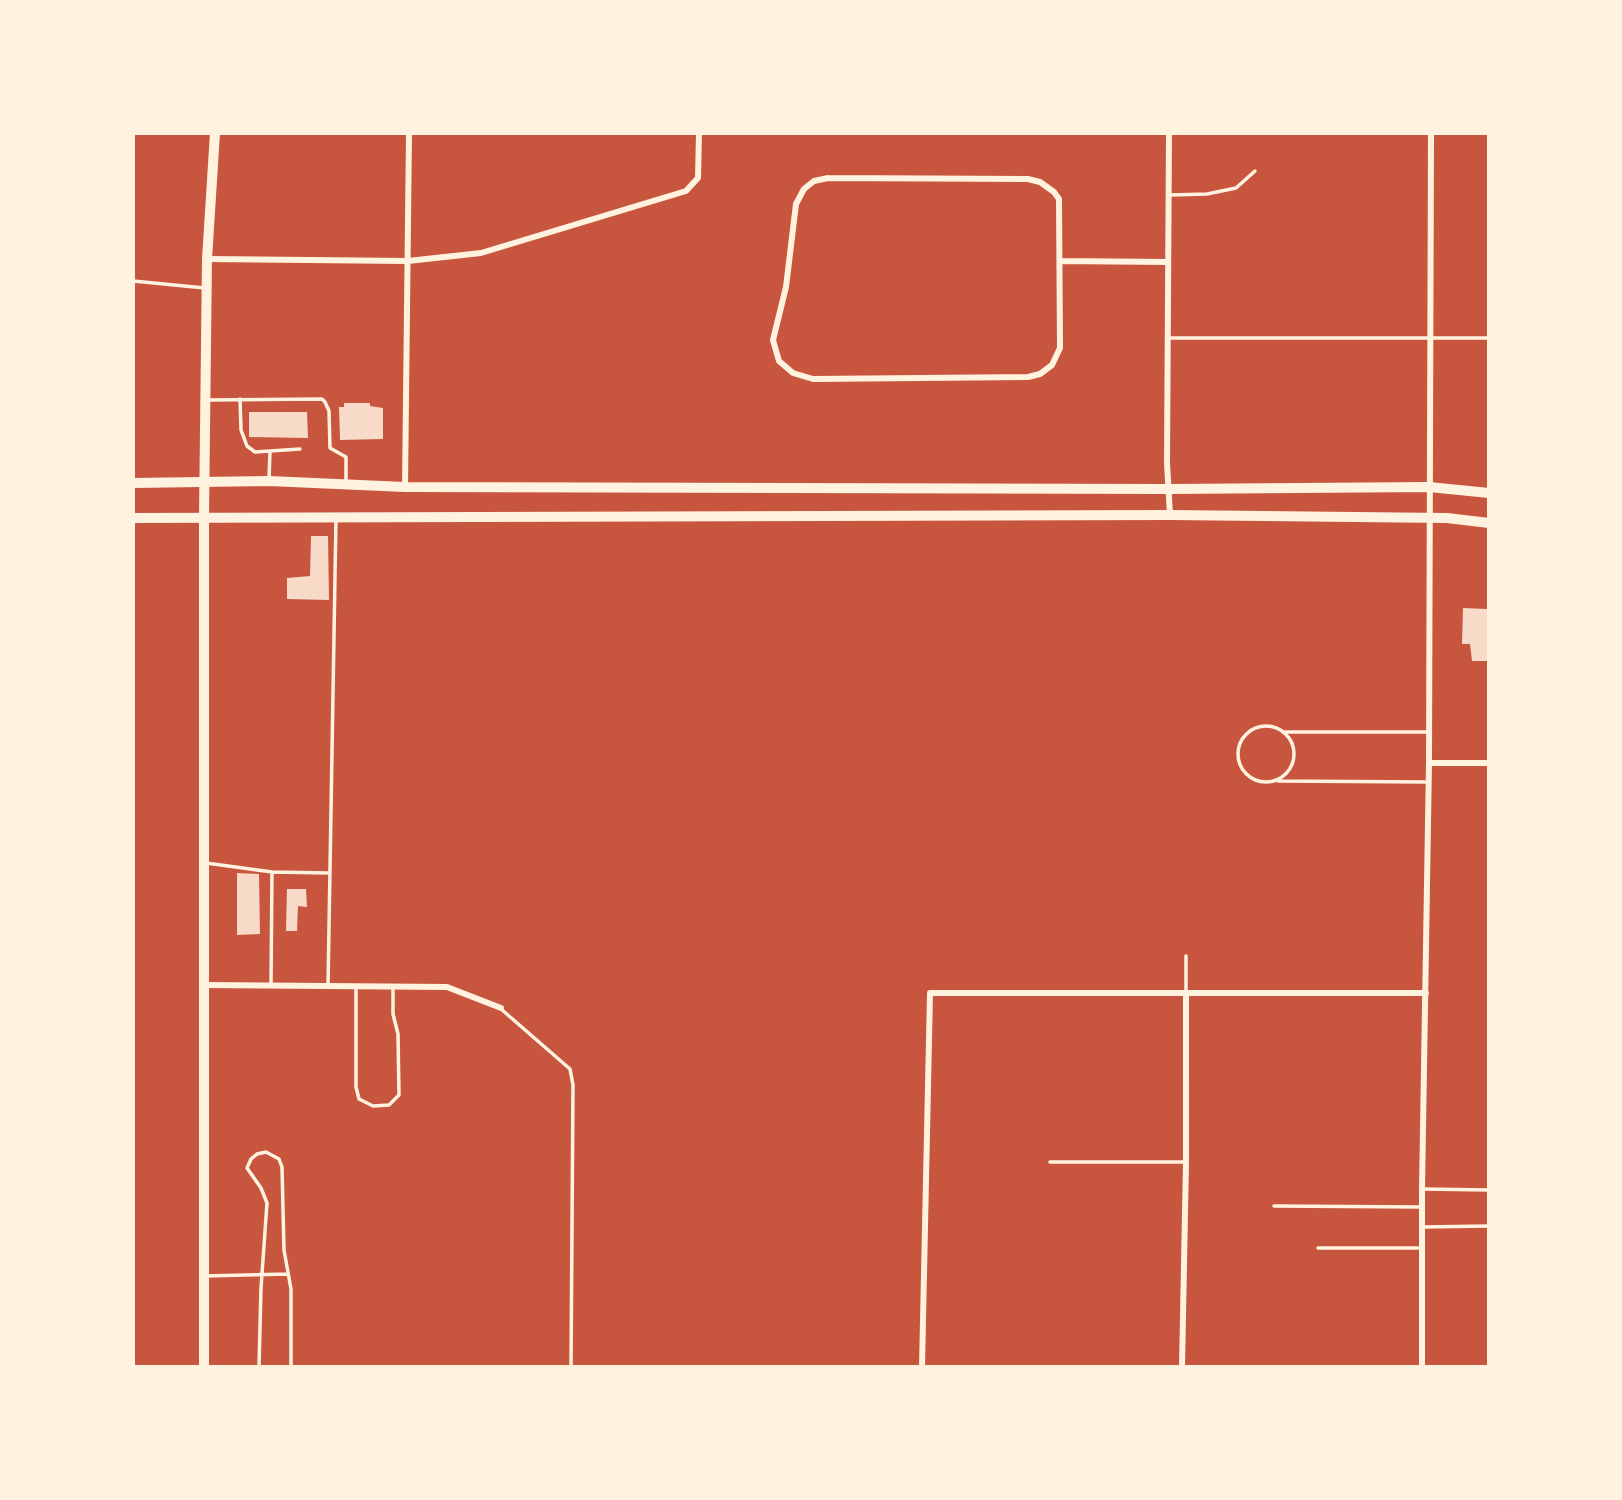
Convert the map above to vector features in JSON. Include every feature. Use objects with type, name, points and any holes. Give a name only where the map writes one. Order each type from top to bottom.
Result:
[{"type":"main road","points":[[204,1367],[204,516],[207,259],[215,133]]},
{"type":"main road","points":[[133,483],[269,481],[405,487],[1168,489],[1429,486],[1489,493]]},
{"type":"main road","points":[[133,518],[1170,515],[1429,518],[1489,523]]},
{"type":"street","points":[[405,487],[410,133]]},
{"type":"street","points":[[207,259],[408,261],[481,253],[686,191],[698,178],[699,133]]},
{"type":"street","points":[[1168,133],[1170,515]]},
{"type":"street","points":[[1422,1367],[1422,1189],[1429,782],[1432,133]]},
{"type":"street","points":[[828,178],[1004,179],[1040,182],[1059,199],[1060,261],[1060,348],[1052,365],[1040,374],[1028,377],[813,379],[793,373],[779,361],[773,340],[786,287],[796,204],[804,189],[814,181],[828,178]]},
{"type":"street","points":[[1060,261],[1168,261]]},
{"type":"street","points":[[1429,763],[1489,764]]},
{"type":"street","points":[[204,985],[447,987],[500,1008]]},
{"type":"street","points":[[922,1367],[930,993],[1426,993]]},
{"type":"street","points":[[1182,1367],[1186,993]]},
{"type":"lane","points":[[1168,195],[1207,194],[1236,188],[1255,171]]},
{"type":"lane","points":[[133,281],[207,288]]},
{"type":"lane","points":[[1168,338],[1489,338]]},
{"type":"lane","points":[[240,399],[244,442],[254,452],[300,449]]},
{"type":"lane","points":[[206,400],[322,399],[329,411],[330,448],[346,457],[346,485]]},
{"type":"lane","points":[[269,481],[270,451]]},
{"type":"lane","points":[[328,986],[336,516]]},
{"type":"lane","points":[[1276,781],[1291,768],[1295,759],[1292,740],[1286,732],[1277,727],[1259,726],[1244,735],[1238,752],[1238,761],[1248,776],[1256,780],[1276,781],[1429,782]]},
{"type":"lane","points":[[1286,732],[1429,732]]},
{"type":"lane","points":[[204,862],[272,872],[330,873]]},
{"type":"lane","points":[[271,986],[272,872]]},
{"type":"lane","points":[[1186,956],[1186,993]]},
{"type":"lane","points":[[356,986],[356,1087],[359,1099],[373,1106],[389,1105],[399,1095],[398,1034],[393,1014],[393,986]]},
{"type":"lane","points":[[500,1008],[570,1069],[573,1084],[571,1367]]},
{"type":"lane","points":[[259,1367],[267,1203],[261,1188],[247,1168],[251,1159],[266,1152],[279,1159],[282,1167],[287,1274],[291,1289],[291,1367]]},
{"type":"lane","points":[[1050,1162],[1186,1162]]},
{"type":"lane","points":[[1422,1189],[1489,1190]]},
{"type":"lane","points":[[1274,1206],[1422,1207]]},
{"type":"lane","points":[[1422,1227],[1489,1226]]},
{"type":"lane","points":[[1318,1248],[1423,1248]]},
{"type":"lane","points":[[204,1276],[287,1274]]},
{"type":"building","points":[[344,403],[370,403],[370,406],[383,408],[383,439],[340,440],[339,407],[344,407]]},
{"type":"building","points":[[249,412],[307,412],[308,438],[249,437]]},
{"type":"building","points":[[311,536],[328,536],[329,600],[287,599],[287,578],[310,576]]},
{"type":"building","points":[[1463,608],[1487,609],[1489,661],[1472,661],[1470,644],[1462,644]]},
{"type":"building","points":[[237,873],[259,874],[260,934],[237,935]]},
{"type":"building","points":[[287,889],[306,889],[307,907],[298,906],[297,931],[286,931]]}]
